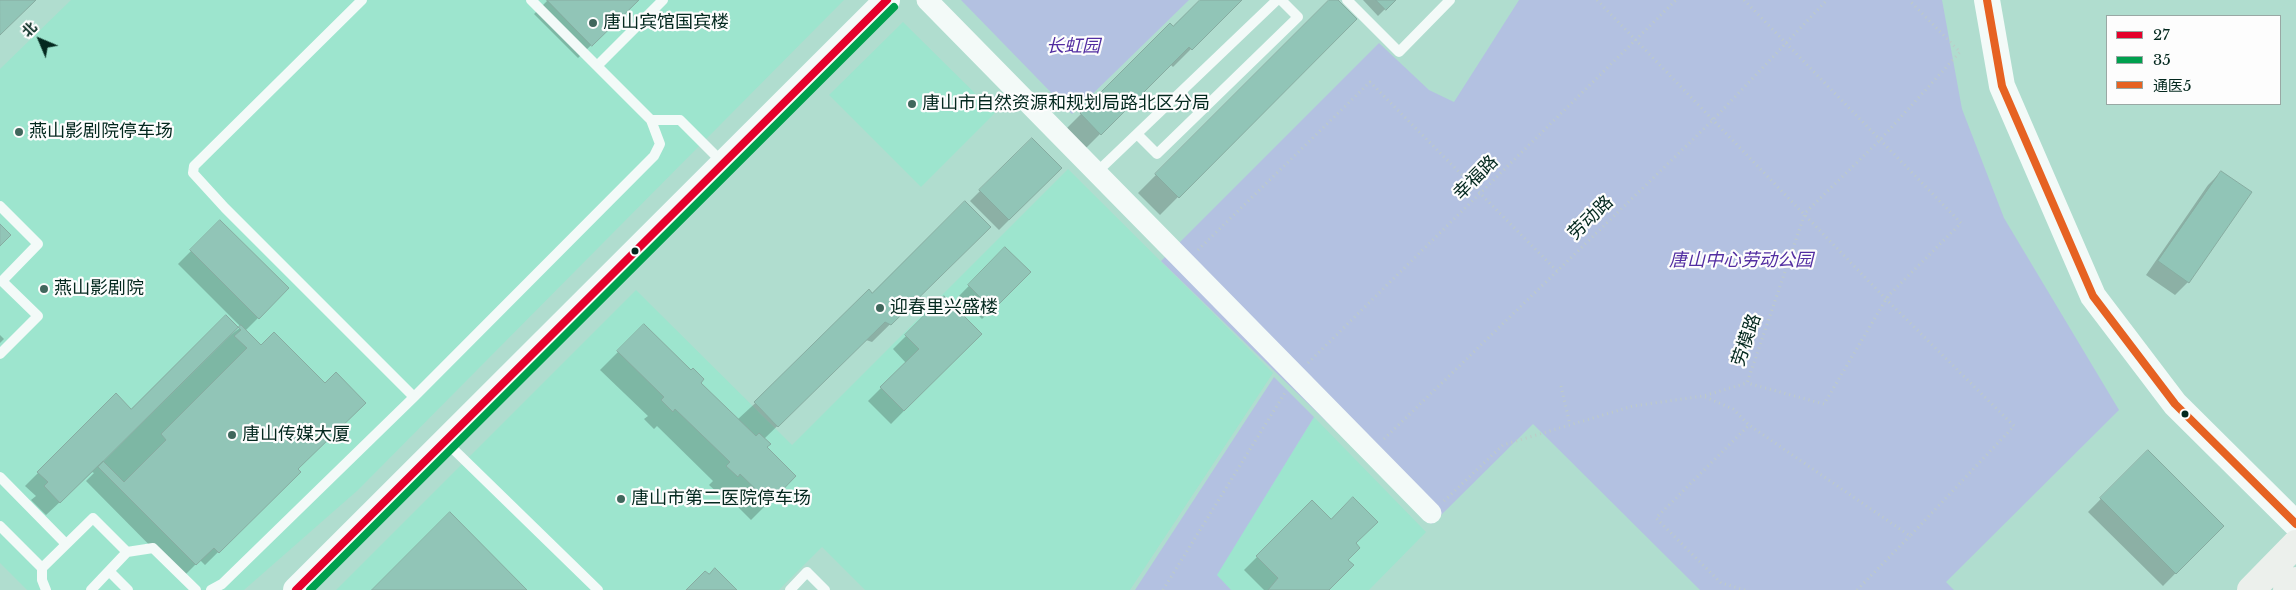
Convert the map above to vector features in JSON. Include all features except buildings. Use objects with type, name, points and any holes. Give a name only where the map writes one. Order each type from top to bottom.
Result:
[{"type":"main road","points":[[2251,590],[2296,544]]},
{"type":"main road","points":[[2287,590],[2296,581]]},
{"type":"street","points":[[296,590],[887,0]]},
{"type":"street","points":[[927,0],[1431,513]]},
{"type":"street","points":[[1987,0],[2002,86],[2094,296],[2175,404],[2296,524]]},
{"type":"lane","points":[[362,0],[194,166],[193,173],[225,208],[414,397]]},
{"type":"lane","points":[[211,590],[222,584],[414,397],[654,156],[660,144],[651,120],[531,0]]},
{"type":"lane","points":[[597,66],[663,0]]},
{"type":"lane","points":[[1097,172],[1138,135],[1277,0]]},
{"type":"lane","points":[[1138,135],[1157,154],[1298,17],[1281,0]]},
{"type":"lane","points":[[1347,0],[1399,52],[1450,0]]},
{"type":"lane","points":[[651,120],[680,120],[723,164]]},
{"type":"lane","points":[[0,206],[38,244],[2,281],[38,316],[0,354]]},
{"type":"lane","points":[[446,441],[598,590]]},
{"type":"lane","points":[[0,477],[66,544]]},
{"type":"lane","points":[[46,590],[42,580],[42,568],[92,518],[127,552]]},
{"type":"lane","points":[[0,526],[42,568]]},
{"type":"lane","points":[[91,590],[127,552],[153,548],[196,590]]},
{"type":"lane","points":[[109,571],[128,590]]},
{"type":"lane","points":[[790,590],[807,572],[825,590]]},
{"type":"path","points":[[1597,0],[1886,299],[2014,426],[1857,590]]},
{"type":"path","name":"幸福路","points":[[1164,590],[1296,375],[1676,0]]},
{"type":"path","points":[[1744,0],[1961,223],[1886,299],[1824,404],[1747,383]]},
{"type":"path","name":"劳动路","points":[[1371,452],[1712,120],[1827,0]]},
{"type":"path","name":"劳模路","points":[[1431,513],[1503,445],[1633,406],[1703,396],[1747,383],[1804,215],[1880,140],[1960,52],[1909,0]]},
{"type":"path","points":[[1194,254],[1370,82],[1557,271]]},
{"type":"path","points":[[1561,386],[1570,425]]},
{"type":"path","points":[[1703,396],[1733,409],[1750,425],[1910,536]]},
{"type":"path","points":[[1745,590],[1720,583],[1656,518],[1750,425]]},
{"type":"shaded area","points":[[71,0],[844,0],[358,490],[244,590],[27,590],[0,563],[0,69]]},
{"type":"shaded area","name":"唐山市自然资源和规划局路北区分局","points":[[903,22],[995,113],[921,187],[829,95]]},
{"type":"shaded area","points":[[1068,169],[1273,373],[1130,590],[865,590],[822,547],[779,590],[336,590],[636,290],[792,445]]},
{"type":"shaded area","points":[[1314,417],[1426,532],[1369,590],[1231,590],[1216,575]]},
{"type":"green space","name":"长虹园","points":[[961,0],[1189,0],[1072,114]]},
{"type":"green space","name":"唐山中心劳动公园","points":[[1519,0],[1942,0],[1962,109],[2004,218],[2119,410],[1946,582],[1954,590],[1700,590],[1533,424],[1432,524],[1161,261],[1379,43],[1429,90],[1454,102]]},
{"type":"green space","points":[[1274,377],[1314,417],[1217,575],[1231,590],[1135,590]]},
{"type":"transit line","name":"27","points":[[296,590],[887,0]]},
{"type":"transit line","name":"通医5","points":[[1987,0],[2002,86],[2093,296],[2175,404],[2296,524]]},
{"type":"transit line","name":"35","points":[[310,590],[894,7]]},
{"type":"place","name":"唐山宾馆国宾楼","points":[[593,23]]},
{"type":"place","name":"唐山市自然资源和规划局路北区分局","points":[[912,104]]},
{"type":"place","name":"燕山影剧院停车场","points":[[19,132]]},
{"type":"place","name":"燕山影剧院","points":[[44,289]]},
{"type":"place","name":"迎春里兴盛楼","points":[[880,308]]},
{"type":"place","name":"唐山传媒大厦","points":[[232,435]]},
{"type":"place","name":"唐山市第二医院停车场","points":[[621,499]]}]
